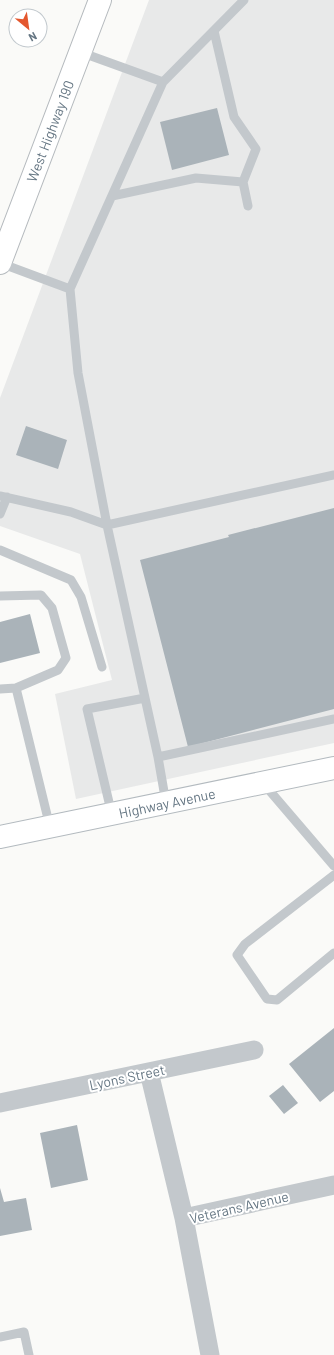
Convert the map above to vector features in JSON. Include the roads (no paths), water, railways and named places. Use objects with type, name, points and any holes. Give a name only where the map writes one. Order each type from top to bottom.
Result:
[{"type":"street","name":"West Highway 190","points":[[0,263],[100,0]]},
{"type":"street","name":"Highway Avenue","points":[[0,837],[167,804],[334,768]]},
{"type":"street","name":"Lyons Street","points":[[0,1103],[254,1050]]},
{"type":"street","points":[[149,1072],[184,1218]]},
{"type":"street","name":"Veterans Avenue","points":[[210,1355],[184,1218],[334,1185]]},
{"type":"lane","points":[[167,804],[107,525],[78,373],[70,289],[164,82],[244,0]]},
{"type":"lane","points":[[214,31],[234,117],[256,149],[243,182],[248,206]]},
{"type":"lane","points":[[80,52],[164,82]]},
{"type":"lane","points":[[112,196],[196,178],[243,182]]},
{"type":"lane","points":[[0,263],[70,289]]},
{"type":"lane","points":[[0,514],[3,497],[71,512],[107,525],[334,475]]},
{"type":"lane","points":[[0,550],[71,580],[80,598],[102,667]]},
{"type":"lane","points":[[0,596],[41,595],[52,608],[66,658],[58,670],[16,688],[0,689]]},
{"type":"lane","points":[[16,688],[50,828]]},
{"type":"lane","points":[[112,815],[86,709],[145,698]]},
{"type":"lane","points":[[158,757],[334,719]]},
{"type":"lane","points":[[263,783],[334,866]]},
{"type":"lane","points":[[334,875],[245,944],[237,955],[267,999],[277,1000],[334,953]]},
{"type":"lane","points":[[0,1337],[24,1332],[29,1355]]}]
